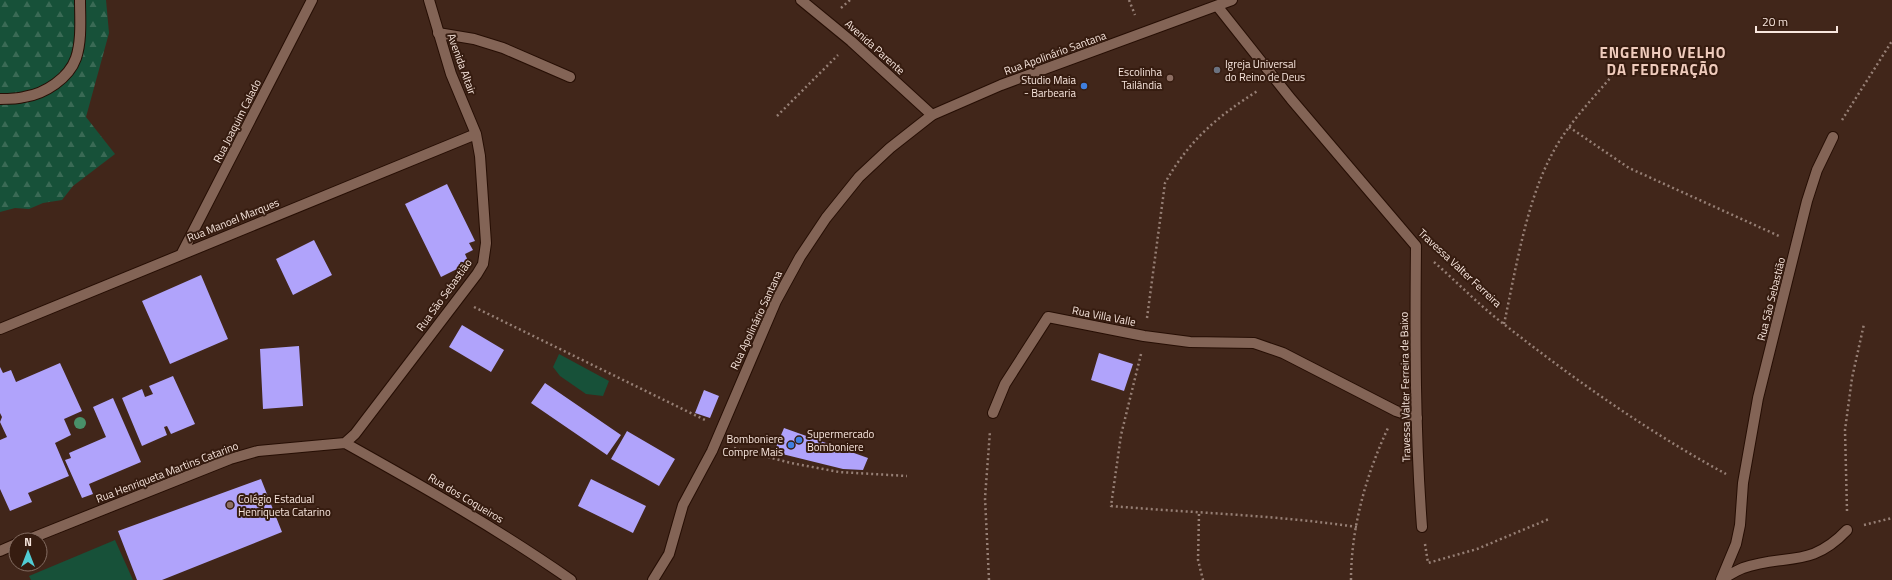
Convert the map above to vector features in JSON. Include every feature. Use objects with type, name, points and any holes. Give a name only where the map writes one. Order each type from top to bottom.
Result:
[{"type":"street","points":[[0,99],[26,97],[53,86],[68,73],[76,58],[80,28],[80,0]]},
{"type":"street","name":"Rua Joaquim Calado","points":[[182,253],[312,0]]},
{"type":"street","name":"Avenida Altair","points":[[430,0],[438,33],[451,74],[476,134]]},
{"type":"street","name":"Avenida Parente","points":[[801,0],[852,41],[932,115]]},
{"type":"street","name":"Rua Apolinário Santana","points":[[653,580],[669,554],[683,505],[716,442],[776,301],[800,257],[817,231],[859,177],[890,148],[932,115],[1001,85],[1232,0]]},
{"type":"street","name":"Travessa Valter Ferreira","points":[[1218,6],[1276,79],[1416,246]]},
{"type":"street","points":[[438,33],[474,39],[503,48],[570,77]]},
{"type":"street","name":"Rua Manoel Marques","points":[[0,329],[182,253],[476,134]]},
{"type":"street","name":"Rua São Sebastião","points":[[345,443],[355,434],[477,274],[484,256],[486,243],[480,156],[476,134]]},
{"type":"street","name":"Rua São Sebastião","points":[[1721,580],[1736,544],[1740,525],[1744,483],[1758,398],[1817,170],[1833,136]]},
{"type":"street","name":"Travessa Valter Ferreira de Baixo","points":[[1416,246],[1415,360],[1418,474],[1422,528]]},
{"type":"street","name":"Rua Villa Valle","points":[[993,413],[1005,384],[1048,318],[1144,336],[1190,342],[1254,343],[1283,353],[1396,411],[1417,418]]},
{"type":"street","name":"Rua Henriqueta Martins Catarino","points":[[46,532],[230,459],[258,451],[345,443]]},
{"type":"street","name":"Rua dos Coqueiros","points":[[345,443],[444,498],[525,548],[571,580]]},
{"type":"street","name":"Rua São Sebastião","points":[[1721,580],[1742,568],[1801,558],[1820,552],[1836,542],[1847,530]]},
{"type":"path","points":[[777,116],[852,41]]},
{"type":"path","points":[[1833,136],[1892,41]]},
{"type":"path","points":[[1504,324],[1525,230],[1549,158],[1569,127],[1616,71]]},
{"type":"path","points":[[1276,79],[1205,128],[1176,164],[1165,183],[1144,336],[1121,434],[1111,506],[1199,514],[1277,517],[1357,528]]},
{"type":"path","points":[[1569,127],[1629,168],[1797,244]]},
{"type":"path","name":"Travessa Valter Ferreira","points":[[1416,246],[1504,324],[1624,414],[1683,451],[1744,483]]},
{"type":"path","points":[[458,299],[722,427]]},
{"type":"path","points":[[1864,324],[1852,378],[1845,430],[1847,530],[1892,518]]},
{"type":"path","points":[[1351,580],[1351,566],[1362,501],[1375,456],[1396,411]]},
{"type":"path","points":[[989,580],[985,498],[987,456],[993,413]]},
{"type":"path","points":[[716,442],[798,464],[839,472],[907,476]]},
{"type":"path","points":[[1199,514],[1198,560],[1203,580]]},
{"type":"path","points":[[1422,528],[1428,563],[1477,549],[1549,519]]},
{"type":"green space","points":[[0,0],[106,0],[109,33],[86,117],[115,154],[73,186],[62,200],[43,203],[29,209],[15,208],[0,212]]},
{"type":"green space","points":[[559,354],[609,381],[603,396],[586,394],[560,376],[553,367]]},
{"type":"green space","points":[[115,540],[133,580],[31,580],[29,576],[39,572],[48,572],[48,568]]},
{"type":"building","points":[[447,184],[475,241],[469,243],[473,250],[465,254],[469,263],[441,277],[405,204]]},
{"type":"building","points":[[314,240],[332,275],[293,295],[276,259]]},
{"type":"building","points":[[201,275],[228,339],[170,364],[142,301]]},
{"type":"building","points":[[462,325],[504,350],[491,372],[449,347]]},
{"type":"building","points":[[299,346],[303,406],[263,409],[260,349]]},
{"type":"building","points":[[1099,353],[1133,364],[1124,391],[1091,380]]},
{"type":"building","points":[[60,363],[82,411],[64,419],[71,435],[55,443],[69,476],[28,493],[32,502],[10,511],[0,489],[0,440],[7,437],[0,422],[2,417],[0,413],[0,367],[3,373],[11,370],[16,382]]},
{"type":"building","points":[[173,376],[195,424],[171,434],[167,426],[164,427],[167,435],[142,446],[122,398],[142,389],[145,397],[153,394],[149,386]]},
{"type":"building","points":[[545,383],[621,435],[607,455],[531,403]]},
{"type":"building","points":[[704,390],[719,396],[710,418],[695,413]]},
{"type":"building","points":[[113,398],[141,462],[89,484],[93,494],[82,498],[65,460],[71,458],[69,453],[106,437],[93,407]]},
{"type":"building","name":"Supermercado Bomboniere","points":[[784,428],[868,458],[863,470],[843,469],[774,452]]},
{"type":"building","points":[[627,431],[675,459],[659,486],[611,459]]},
{"type":"building","name":"Colégio Estadual Henriqueta Catarino","points":[[261,479],[282,532],[162,580],[137,580],[118,531]]},
{"type":"building","points":[[591,479],[646,506],[633,533],[578,506]]},
{"type":"place","name":"Igreja Universal do Reino de Deus","points":[[1217,70]]},
{"type":"place","name":"Escolinha Tailândia","points":[[1170,78]]},
{"type":"place","name":"Studio Maia - Barbearia","points":[[1084,86]]},
{"type":"place","name":"Supermercado Bomboniere","points":[[799,440]]},
{"type":"place","name":"Bomboniere Compre Mais","points":[[791,445]]},
{"type":"place","name":"Colégio Estadual Henriqueta Catarino","points":[[230,505]]},
{"type":"district","name":"ENGENHO VELHO DA FEDERAÇÃO","points":[[1663,60]]}]
